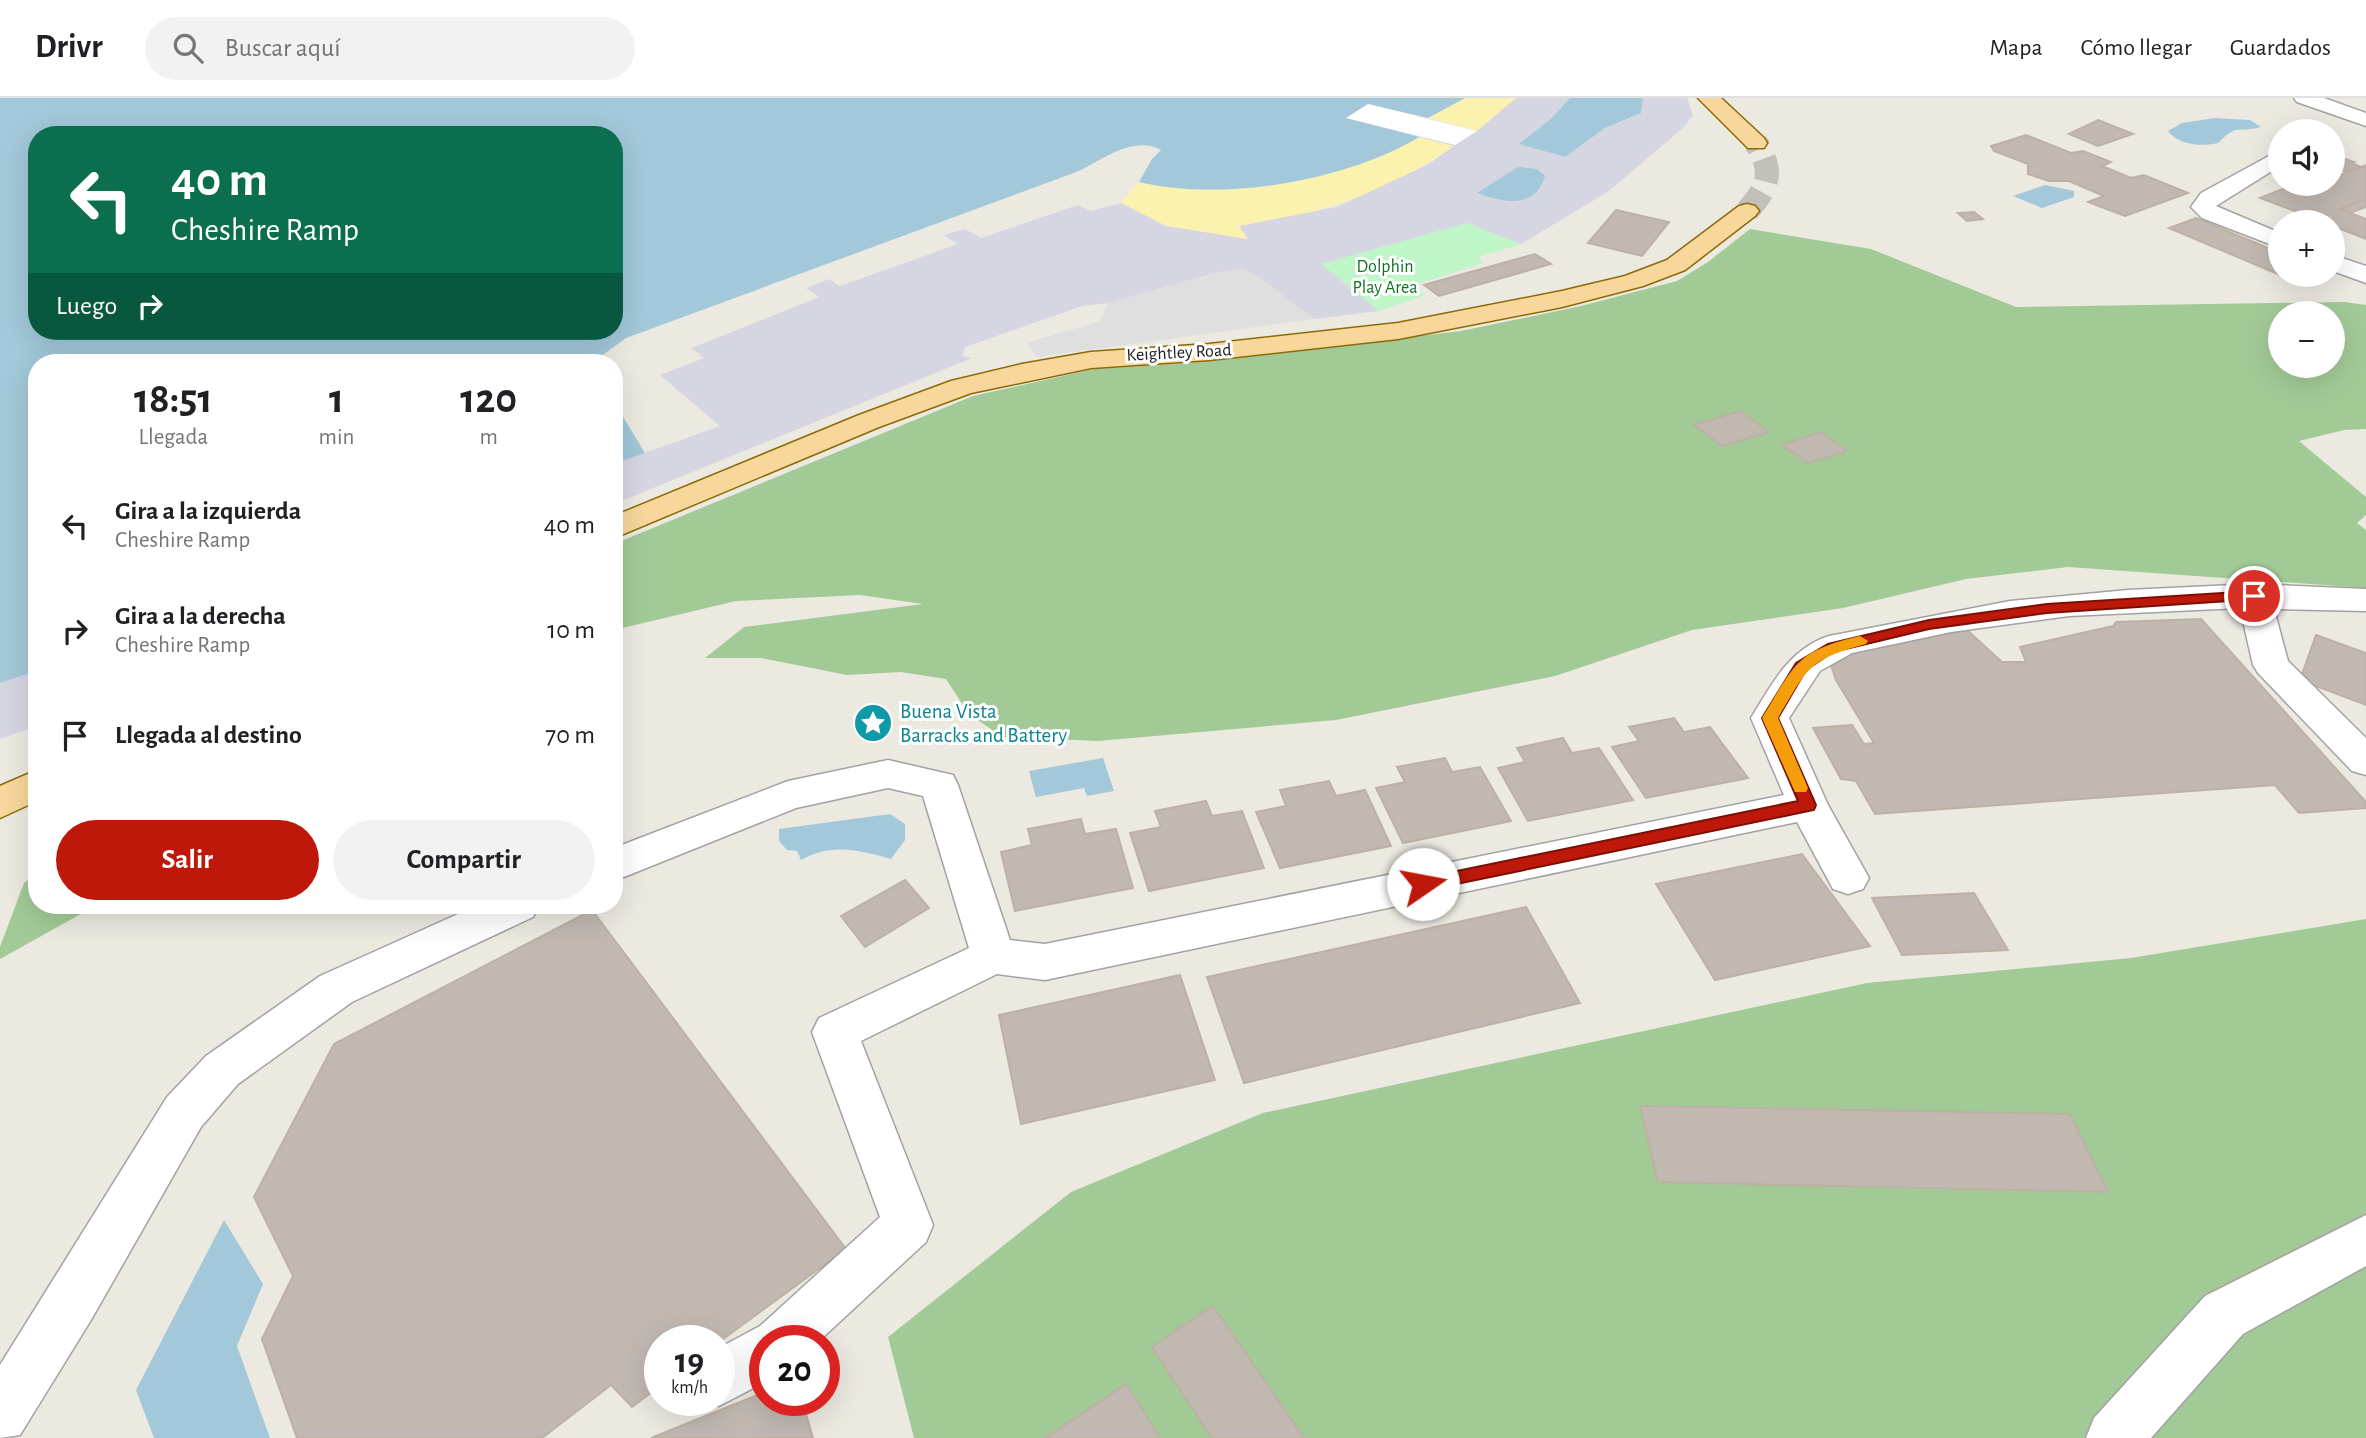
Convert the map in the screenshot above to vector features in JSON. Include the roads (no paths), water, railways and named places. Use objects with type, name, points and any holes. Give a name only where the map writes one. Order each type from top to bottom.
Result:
[{"type":"main road","points":[[1708,98],[1729,114],[1756,144]]},
{"type":"main road","name":"Keightley Road","points":[[623,524],[869,421],[971,385],[1045,367],[1116,356],[1209,352],[1410,329],[1588,293],[1634,281],[1676,265],[1747,211]]},
{"type":"main road","points":[[0,803],[28,789]]},
{"type":"street","points":[[2304,98],[2366,123]]},
{"type":"street","points":[[2345,132],[2366,123]]},
{"type":"street","points":[[2268,164],[2209,198],[2203,207],[2210,213],[2268,236]]},
{"type":"street","points":[[2345,267],[2366,275]]},
{"type":"street","points":[[1848,878],[1808,805],[1770,718],[1801,667],[1828,649],[1929,625],[2047,608],[2254,596],[2366,600]]},
{"type":"street","points":[[2254,596],[2271,665],[2366,761]]},
{"type":"street","points":[[623,860],[788,795],[888,774],[939,785],[993,956]]},
{"type":"street","points":[[798,1325],[908,1225],[835,1032],[993,956],[1045,962],[1808,805]]},
{"type":"street","points":[[0,1415],[72,1302],[184,1112],[222,1070],[336,989],[498,914]]},
{"type":"street","points":[[2114,1438],[2224,1315],[2366,1239]]},
{"type":"water","points":[[0,98],[1465,98],[1428,118],[1368,104],[1347,118],[1419,137],[1356,165],[1283,184],[1207,190],[1172,188],[1139,182],[1152,159],[1161,150],[1140,145],[1119,150],[1079,171],[626,338],[604,354],[28,354],[28,674],[0,683]]},
{"type":"water","points":[[1570,98],[1643,98],[1641,113],[1605,128],[1565,157],[1519,144],[1551,119]]},
{"type":"water","points":[[2215,118],[2250,120],[2261,127],[2234,131],[2218,143],[2205,145],[2184,142],[2168,131],[2182,123]]},
{"type":"water","points":[[1518,167],[1537,169],[1545,176],[1541,187],[1534,194],[1526,199],[1508,201],[1477,193]]},
{"type":"water","points":[[2045,185],[2074,191],[2074,197],[2042,208],[2013,196]]},
{"type":"water","points":[[623,417],[645,453],[623,461]]},
{"type":"water","points":[[1103,758],[1114,791],[1087,796],[1084,788],[1036,797],[1029,771]]},
{"type":"water","points":[[890,814],[905,824],[905,840],[891,859],[856,851],[834,850],[801,860],[797,851],[787,850],[779,841],[779,829]]},
{"type":"water","points":[[224,1220],[263,1284],[237,1346],[270,1438],[154,1438],[136,1390]]},
{"type":"tunnel","points":[[1747,211],[1760,194],[1766,178],[1765,162],[1756,143]]},
{"type":"place","name":"Buena Vista Barracks and Battery","points":[[873,723]]},
{"type":"park label","name":"Dolphin Play Area","points":[[1385,277]]}]
